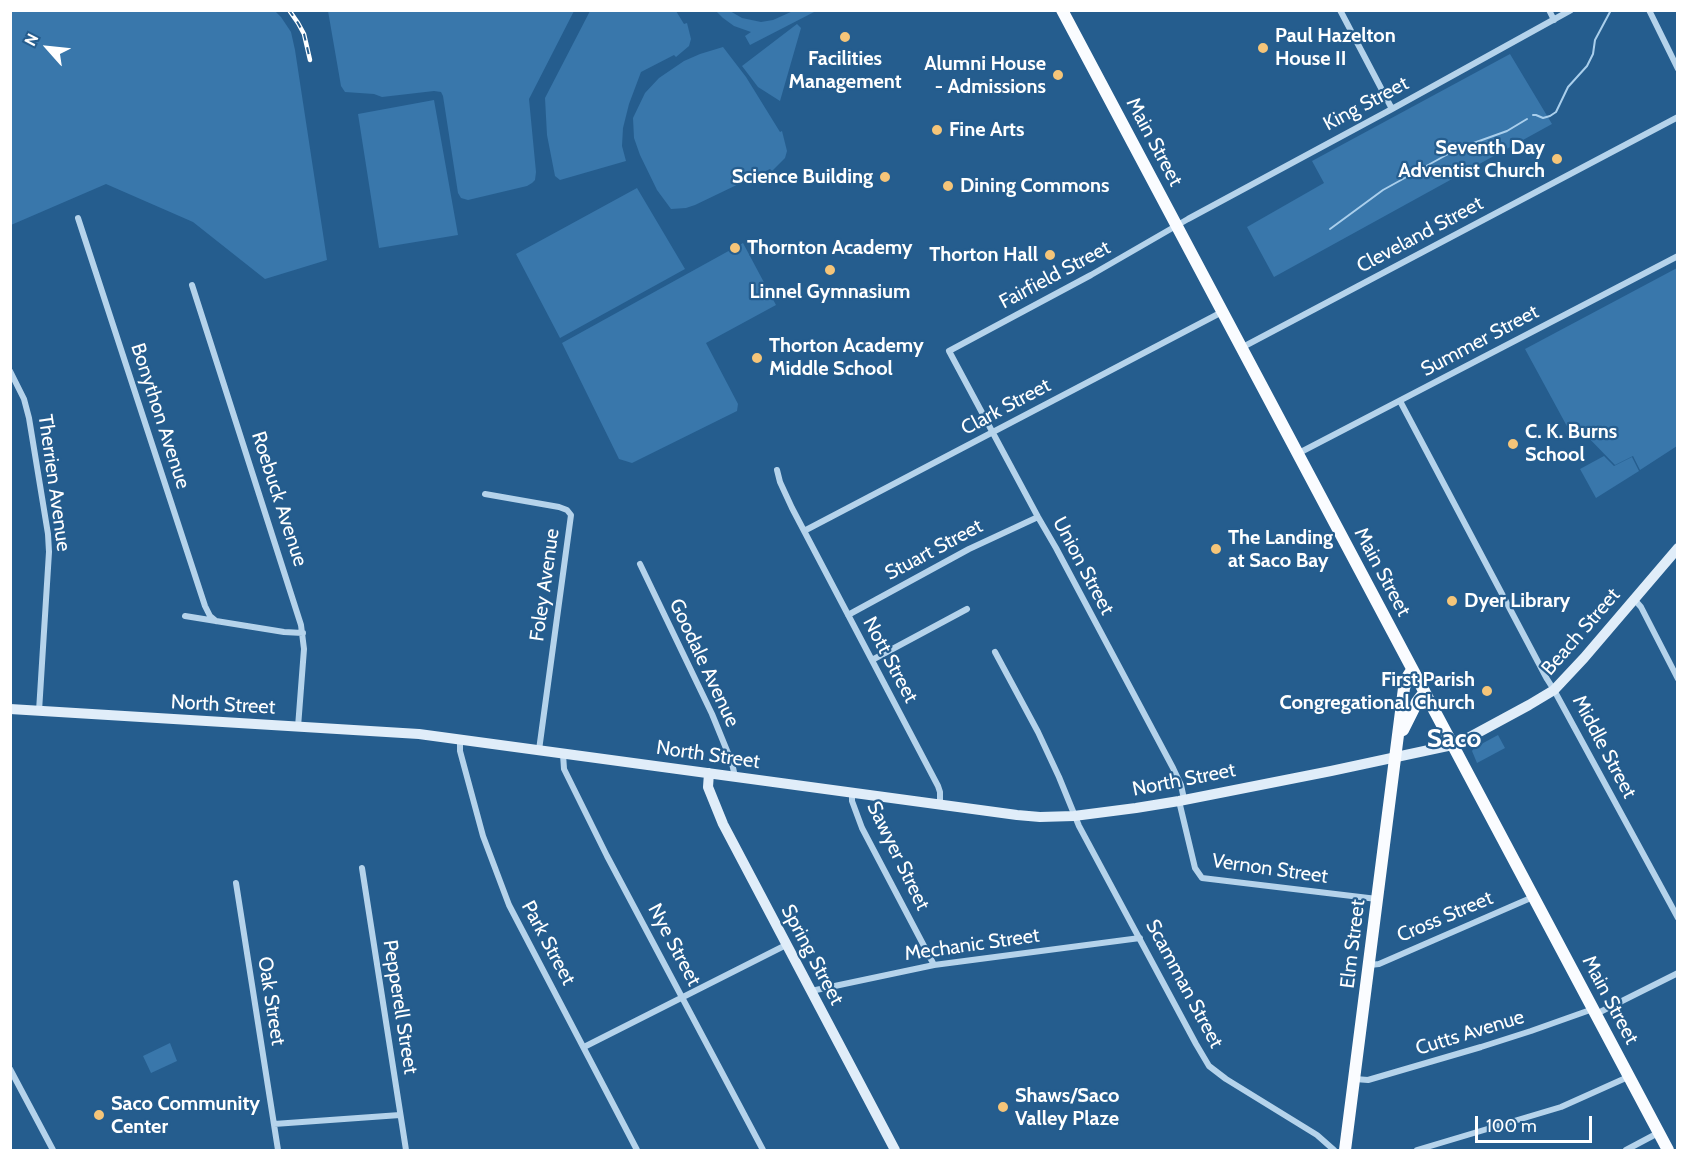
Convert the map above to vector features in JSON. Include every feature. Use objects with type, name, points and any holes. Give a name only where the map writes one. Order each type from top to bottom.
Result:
[{"type":"main road","name":"Main Street","points":[[1062,10],[1668,1150]]},
{"type":"main road","name":"Beach Street","points":[[1395,757],[1452,746],[1554,690],[1677,548]]},
{"type":"main road","name":"Elm Street","points":[[1345,1150],[1397,742],[1406,682],[1412,670]]},
{"type":"main road","name":"Elm Street","points":[[1397,742],[1424,693]]},
{"type":"main road","name":"North Street","points":[[10,709],[419,734],[1031,817],[1074,816],[1136,808],[1395,757]]},
{"type":"main road","name":"Spring Street","points":[[709,773],[708,787],[720,818],[895,1150]]},
{"type":"street","points":[[1340,10],[1392,110]]},
{"type":"street","points":[[1549,10],[1554,20]]},
{"type":"street","name":"King Street","points":[[1176,226],[1392,110],[1571,10]]},
{"type":"street","points":[[1649,10],[1677,69]]},
{"type":"street","name":"Cleveland Street","points":[[1241,348],[1677,117]]},
{"type":"street","name":"Bonython Avenue","points":[[78,218],[201,596],[207,611],[216,621]]},
{"type":"street","name":"Fairfield Street","points":[[949,351],[1091,275],[1176,226]]},
{"type":"street","name":"Summer Street","points":[[1297,454],[1677,256]]},
{"type":"street","name":"Roebuck Avenue","points":[[192,285],[291,589],[303,633],[304,649],[298,727]]},
{"type":"street","name":"Clark Street","points":[[804,531],[1222,312]]},
{"type":"street","name":"Union Street","points":[[949,351],[1173,768],[1181,785],[1182,800]]},
{"type":"street","name":"Therrien Avenue","points":[[10,371],[24,399],[29,418],[50,552],[39,711]]},
{"type":"street","name":"Middle Street","points":[[1400,401],[1677,918]]},
{"type":"street","name":"Nott Street","points":[[777,470],[786,497],[938,786],[940,805]]},
{"type":"street","name":"Foley Avenue","points":[[485,494],[559,507],[571,514],[539,750]]},
{"type":"street","name":"Stuart Street","points":[[848,615],[969,549],[1038,517]]},
{"type":"street","name":"Goodale Avenue","points":[[640,564],[712,714],[732,763],[735,777]]},
{"type":"street","points":[[1634,599],[1641,607],[1677,679]]},
{"type":"street","points":[[872,660],[968,609]]},
{"type":"street","points":[[185,616],[303,633]]},
{"type":"street","name":"Scamman Street","points":[[995,652],[1042,741],[1074,816],[1209,1066],[1226,1079],[1317,1134],[1334,1150]]},
{"type":"street","name":"Park Street","points":[[460,740],[460,751],[483,836],[515,920],[638,1150]]},
{"type":"street","name":"Nye Street","points":[[563,754],[564,769],[607,856],[763,1150]]},
{"type":"street","name":"Sawyer Street","points":[[852,793],[853,804],[864,833],[934,965]]},
{"type":"street","name":"Vernon Street","points":[[1182,800],[1195,868],[1202,878],[1378,899]]},
{"type":"street","name":"Pepperell Street","points":[[362,868],[406,1150]]},
{"type":"street","name":"Oak Street","points":[[236,883],[278,1150]]},
{"type":"street","name":"Cross Street","points":[[1370,965],[1379,964],[1533,897]]},
{"type":"street","name":"Mechanic Street","points":[[811,991],[934,965],[1140,938]]},
{"type":"street","points":[[584,1047],[786,945]]},
{"type":"street","name":"Cutts Avenue","points":[[1355,1079],[1368,1080],[1531,1032],[1594,1011],[1677,973]]},
{"type":"street","points":[[10,1069],[53,1150]]},
{"type":"street","points":[[1417,1150],[1561,1107],[1628,1077]]},
{"type":"street","points":[[274,1124],[400,1115]]},
{"type":"street","points":[[1626,1150],[1658,1133]]},
{"type":"shaded area","points":[[274,10],[291,32],[295,50],[327,260],[265,279],[193,222],[106,184],[11,225],[11,11]]},
{"type":"shaded area","points":[[328,11],[574,11],[529,99],[535,180],[527,186],[468,200],[461,198],[458,193],[441,92],[382,97],[374,94],[345,92],[341,86]]},
{"type":"shaded area","points":[[590,11],[676,11],[684,24],[687,23],[691,39],[689,46],[676,57],[674,55],[641,72],[623,128],[622,146],[626,161],[560,180],[555,176],[547,135],[545,98]]},
{"type":"shaded area","points":[[716,11],[730,11],[742,18],[761,22],[773,20],[793,11],[816,11],[750,45],[745,36],[751,32],[734,26]]},
{"type":"shaded area","points":[[797,24],[801,28],[780,101],[758,87],[742,66]]},
{"type":"shaded area","points":[[723,47],[746,77],[780,132],[782,131],[787,151],[785,158],[772,171],[770,169],[695,205],[671,209],[657,190],[640,155],[634,138],[633,118],[645,93],[659,78],[684,61]]},
{"type":"shaded area","points":[[1510,54],[1552,124],[1274,277],[1247,227],[1324,183],[1312,161]]},
{"type":"shaded area","points":[[434,100],[458,235],[379,248],[358,114]]},
{"type":"shaded area","points":[[637,188],[685,269],[560,338],[516,254]]},
{"type":"shaded area","points":[[743,243],[776,305],[706,343],[738,404],[737,411],[632,463],[619,459],[562,343]]},
{"type":"shaded area","points":[[1677,268],[1677,446],[1640,470],[1633,456],[1615,465],[1581,430],[1569,430],[1525,349]]},
{"type":"shaded area","points":[[1604,456],[1614,466],[1632,457],[1639,471],[1596,498],[1580,469]]},
{"type":"shaded area","points":[[1498,735],[1505,748],[1477,763],[1472,751],[1474,748]]},
{"type":"shaded area","points":[[170,1043],[177,1061],[151,1073],[143,1056]]},
{"type":"waterway","points":[[1533,115],[1543,118],[1556,112],[1568,87],[1587,66],[1593,54],[1595,40],[1611,10]]},
{"type":"waterway","points":[[1330,229],[1383,190],[1457,149],[1507,131],[1527,119]]},
{"type":"railway","points":[[289,10],[304,34],[310,60]]},
{"type":"place","name":"Facilities Management","points":[[845,37]]},
{"type":"place","name":"Paul Hazelton House II","points":[[1263,48]]},
{"type":"place","name":"Alumni House - Admissions","points":[[1058,75]]},
{"type":"place","name":"Fine Arts","points":[[937,130]]},
{"type":"place","name":"Seventh Day Adventist Church","points":[[1557,159]]},
{"type":"place","name":"Science Building","points":[[885,177]]},
{"type":"place","name":"Dining Commons","points":[[948,186]]},
{"type":"place","name":"Thornton Academy","points":[[735,248]]},
{"type":"place","name":"Thorton Hall","points":[[1050,255]]},
{"type":"place","name":"Linnel Gymnasium","points":[[830,270]]},
{"type":"place","name":"Thorton Academy Middle School","points":[[757,358]]},
{"type":"place","name":"C. K. Burns School","points":[[1513,444]]},
{"type":"place","name":"The Landing at Saco Bay","points":[[1216,549]]},
{"type":"place","name":"Dyer Library","points":[[1452,601]]},
{"type":"place","name":"First Parish Congregational Church","points":[[1487,691]]},
{"type":"place","name":"Shaws/Saco Valley Plaze","points":[[1003,1107]]},
{"type":"place","name":"Saco Community Center","points":[[99,1115]]},
{"type":"district","name":"Saco","points":[[1454,739]]}]
